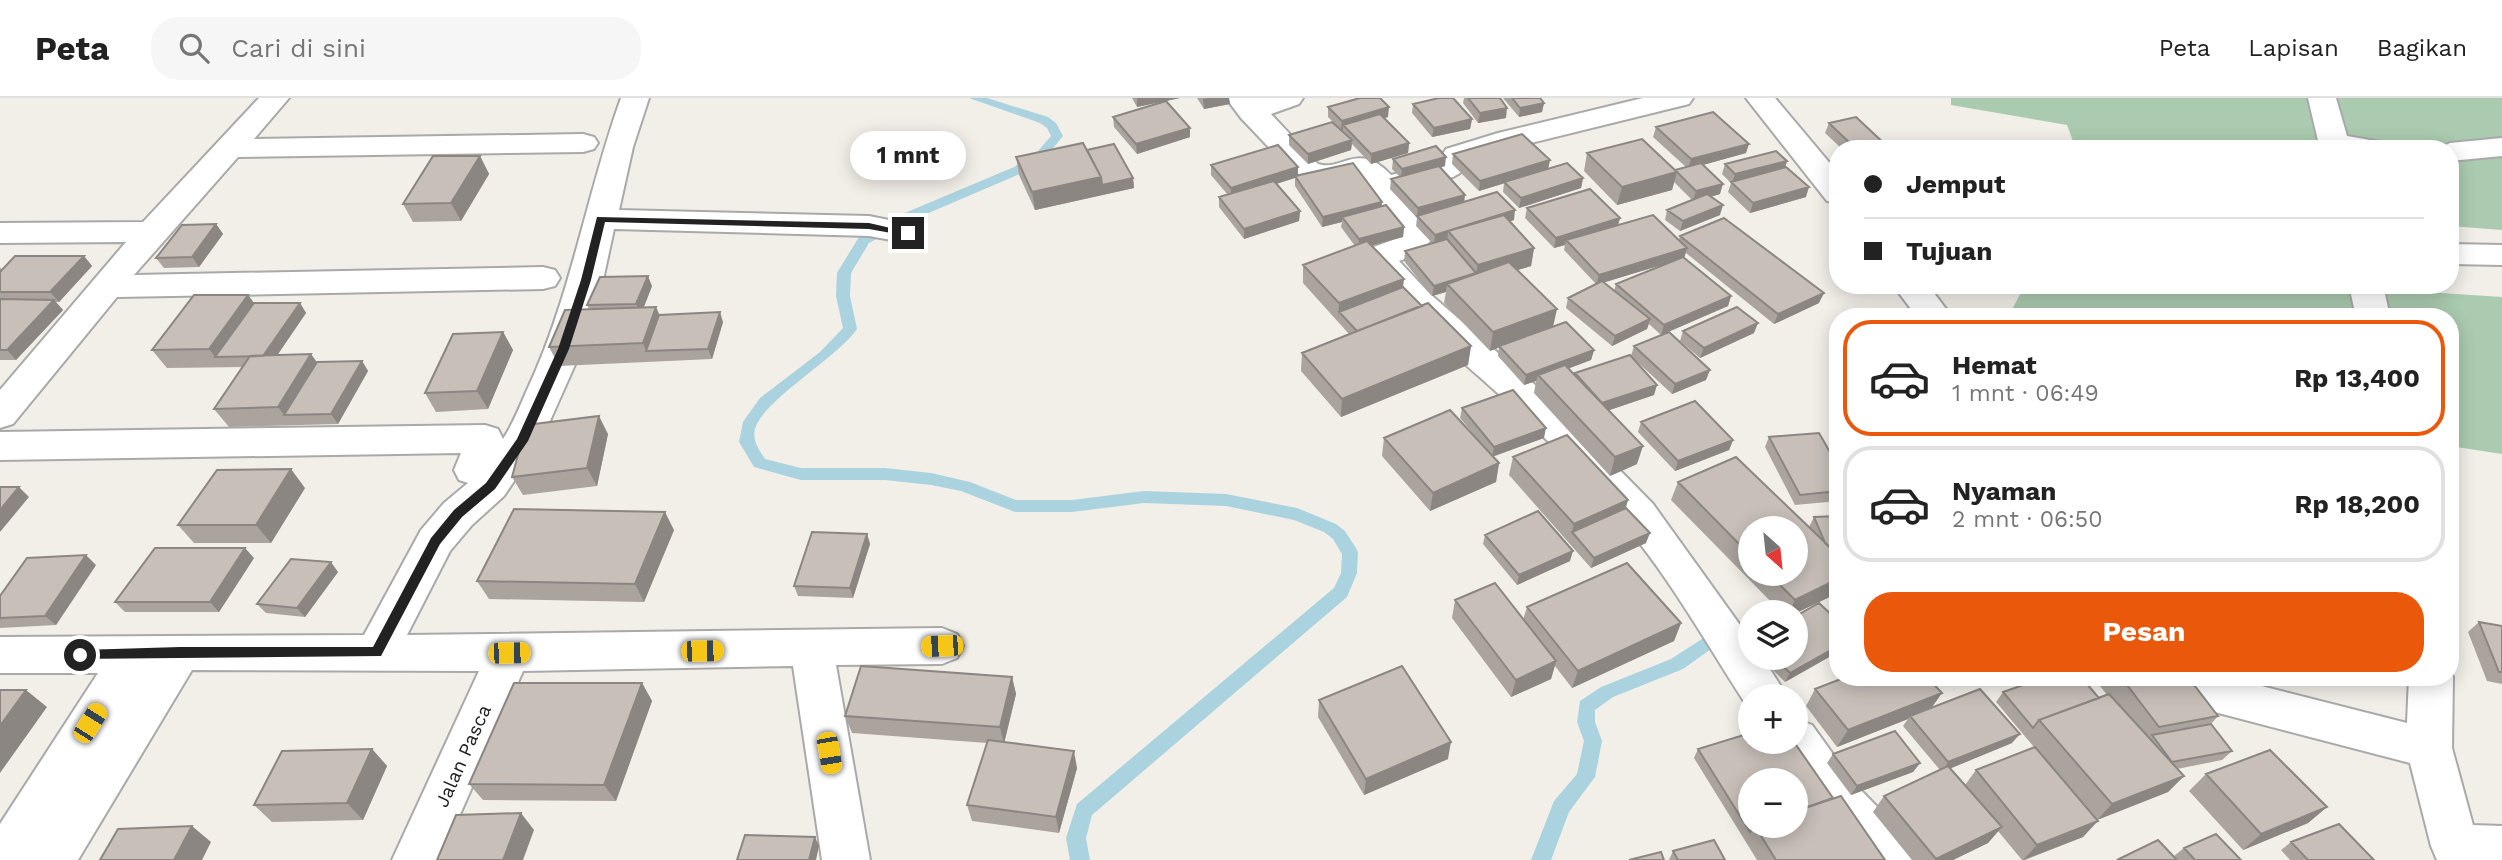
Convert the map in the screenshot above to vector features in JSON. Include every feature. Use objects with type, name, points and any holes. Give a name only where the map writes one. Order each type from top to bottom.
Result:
[{"type":"street","points":[[0,415],[15,378],[109,286],[152,232],[275,98]]},
{"type":"street","points":[[377,652],[435,541],[458,514],[491,486],[522,441],[564,349],[586,280],[618,147],[635,98]]},
{"type":"street","points":[[1246,105],[1289,98]]},
{"type":"street","points":[[1384,186],[1442,171],[1449,167],[1457,155],[1509,139],[1679,98]]},
{"type":"street","points":[[1760,98],[1829,183]]},
{"type":"street","points":[[2322,98],[2332,140]]},
{"type":"street","points":[[1246,105],[1314,175],[1322,176],[1360,166],[1370,170],[1384,186],[1415,239],[1413,244],[1385,252],[1380,256],[1381,261],[1418,302],[1529,400],[1639,515],[1666,550],[1757,684]]},
{"type":"street","points":[[231,148],[583,143]]},
{"type":"street","points":[[2459,151],[2502,147]]},
{"type":"street","points":[[601,219],[892,230]]},
{"type":"street","points":[[0,233],[152,232]]},
{"type":"street","points":[[2459,254],[2502,255]]},
{"type":"street","points":[[109,286],[542,278]]},
{"type":"street","points":[[1917,294],[1928,308]]},
{"type":"street","points":[[0,446],[485,439],[473,470]]},
{"type":"street","points":[[0,655],[133,655],[180,652],[509,653],[942,646]]},
{"type":"street","points":[[812,649],[846,860]]},
{"type":"street","points":[[51,860],[180,652]]},
{"type":"street","name":"Jalan Pasca","points":[[416,860],[509,653]]},
{"type":"street","points":[[4,860],[133,655]]},
{"type":"street","points":[[2200,686],[2207,691],[2429,748]]},
{"type":"street","points":[[2431,686],[2429,748],[2458,853],[2502,848]]},
{"type":"street","points":[[1807,754],[1837,797],[1896,860]]},
{"type":"green space","points":[[1951,98],[2502,98],[2502,230],[2459,227],[2459,140],[2073,140],[2067,125],[1951,105]]},
{"type":"green space","points":[[2020,294],[2456,294],[2502,297],[2502,454],[2459,447],[2459,308],[2013,308]]},
{"type":"building","points":[[1360,98],[1380,98],[1389,107],[1342,121],[1328,107]]},
{"type":"building","points":[[1453,98],[1472,119],[1434,128],[1413,104]]},
{"type":"building","points":[[1468,98],[1500,98],[1507,108],[1480,113]]},
{"type":"building","points":[[1512,98],[1540,98],[1544,103],[1520,108]]},
{"type":"building","points":[[1166,101],[1190,128],[1136,144],[1113,117]]},
{"type":"building","points":[[1713,112],[1749,144],[1691,159],[1656,127]]},
{"type":"building","points":[[1380,114],[1409,143],[1371,154],[1343,125]]},
{"type":"building","points":[[1856,117],[1881,140],[1847,140],[1829,123]]},
{"type":"building","points":[[1332,122],[1352,140],[1308,154],[1289,135]]},
{"type":"building","points":[[1522,134],[1550,160],[1480,181],[1453,154]]},
{"type":"building","points":[[1642,139],[1677,172],[1622,187],[1587,153]]},
{"type":"building","points":[[1083,143],[1101,177],[1032,192],[1016,157]]},
{"type":"building","points":[[1114,144],[1133,178],[1102,185],[1101,177],[1087,150]]},
{"type":"building","points":[[1278,145],[1298,167],[1231,188],[1211,165]]},
{"type":"building","points":[[1436,146],[1446,157],[1402,169],[1393,159]]},
{"type":"building","points":[[1776,151],[1787,161],[1735,174],[1725,164]]},
{"type":"building","points":[[433,156],[480,156],[451,203],[403,204]]},
{"type":"building","points":[[1353,163],[1382,202],[1323,217],[1295,176]]},
{"type":"building","points":[[1567,163],[1583,178],[1521,198],[1504,182]]},
{"type":"building","points":[[1701,163],[1723,184],[1696,191],[1675,170]]},
{"type":"building","points":[[1439,166],[1465,195],[1418,208],[1391,179]]},
{"type":"building","points":[[1786,167],[1809,187],[1753,203],[1731,182]]},
{"type":"building","points":[[1274,181],[1300,211],[1244,229],[1219,197]]},
{"type":"building","points":[[1590,189],[1620,218],[1556,238],[1527,208]]},
{"type":"building","points":[[1497,192],[1515,210],[1435,235],[1417,216]]},
{"type":"building","points":[[1707,194],[1723,205],[1683,221],[1667,210]]},
{"type":"building","points":[[1386,205],[1404,227],[1359,239],[1342,217]]},
{"type":"building","points":[[1504,215],[1534,248],[1478,265],[1448,231]]},
{"type":"building","points":[[1653,215],[1687,248],[1599,275],[1566,240]]},
{"type":"building","points":[[1724,218],[1824,293],[1778,314],[1680,236]]},
{"type":"building","points":[[216,224],[192,257],[156,258],[182,225]]},
{"type":"building","points":[[1447,239],[1476,273],[1434,286],[1405,251]]},
{"type":"building","points":[[1367,241],[1404,279],[1339,303],[1303,265]]},
{"type":"building","points":[[15,256],[84,256],[50,292],[0,292],[0,272]]},
{"type":"building","points":[[1683,257],[1731,296],[1664,325],[1616,284]]},
{"type":"building","points":[[1509,262],[1557,309],[1493,332],[1447,284]]},
{"type":"building","points":[[648,276],[636,304],[587,305],[600,277]]},
{"type":"building","points":[[1602,281],[1650,319],[1615,336],[1568,298]]},
{"type":"building","points":[[1403,287],[1422,306],[1357,331],[1339,312]]},
{"type":"building","points":[[194,295],[248,295],[209,349],[152,350]]},
{"type":"building","points":[[0,299],[54,300],[7,350],[0,350]]},
{"type":"building","points":[[254,303],[300,303],[263,356],[215,357]]},
{"type":"building","points":[[1428,303],[1471,346],[1342,399],[1302,353]]},
{"type":"building","points":[[656,307],[643,343],[549,347],[565,310]]},
{"type":"building","points":[[1737,307],[1758,323],[1704,348],[1683,331]]},
{"type":"building","points":[[720,312],[708,349],[646,351],[659,315]]},
{"type":"building","points":[[1566,322],[1594,350],[1526,375],[1499,346]]},
{"type":"building","points":[[503,332],[477,391],[425,393],[453,334]]},
{"type":"building","points":[[1669,332],[1710,370],[1675,384],[1634,346]]},
{"type":"building","points":[[311,354],[278,407],[214,409],[250,356]]},
{"type":"building","points":[[1630,355],[1657,385],[1602,403],[1575,373]]},
{"type":"building","points":[[362,361],[331,414],[284,415],[317,362]]},
{"type":"building","points":[[1565,365],[1643,446],[1615,457],[1538,375]]},
{"type":"building","points":[[1513,390],[1546,428],[1494,447],[1462,408]]},
{"type":"building","points":[[1695,401],[1733,440],[1678,461],[1641,422]]},
{"type":"building","points":[[1450,410],[1499,463],[1433,493],[1384,438]]},
{"type":"building","points":[[599,416],[587,468],[512,477],[526,425]]},
{"type":"building","points":[[1819,433],[1829,450],[1829,492],[1800,495],[1769,437]]},
{"type":"building","points":[[1567,435],[1628,500],[1574,524],[1513,457]]},
{"type":"building","points":[[1736,457],[1797,516],[1738,516],[1738,543],[1678,482]]},
{"type":"building","points":[[291,469],[256,525],[178,525],[217,470]]},
{"type":"building","points":[[0,487],[19,487],[0,510]]},
{"type":"building","points":[[1626,508],[1650,533],[1594,558],[1572,532]]},
{"type":"building","points":[[514,509],[665,512],[635,584],[477,581]]},
{"type":"building","points":[[1538,511],[1573,551],[1519,575],[1485,535]]},
{"type":"building","points":[[1829,516],[1829,547],[1825,543],[1814,517]]},
{"type":"building","points":[[1808,526],[1829,546],[1829,583],[1795,600],[1781,586],[1808,586]]},
{"type":"building","points":[[812,532],[867,534],[850,588],[794,586]]},
{"type":"building","points":[[155,548],[245,548],[210,602],[115,602]]},
{"type":"building","points":[[86,555],[45,616],[0,618],[0,596],[27,558]]},
{"type":"building","points":[[291,559],[331,562],[297,608],[257,604]]},
{"type":"building","points":[[1627,563],[1681,623],[1578,671],[1527,607]]},
{"type":"building","points":[[1495,583],[1556,661],[1516,680],[1455,600]]},
{"type":"building","points":[[1819,603],[1829,612],[1829,651],[1808,663],[1808,609]]},
{"type":"building","points":[[2479,622],[2502,626],[2502,672],[2499,672]]},
{"type":"building","points":[[861,666],[1012,677],[1000,727],[845,716]]},
{"type":"building","points":[[1402,666],[1451,742],[1366,779],[1319,700]]},
{"type":"building","points":[[514,683],[642,683],[604,785],[469,784]]},
{"type":"building","points":[[1829,684],[1829,686],[1935,686],[1942,693],[1848,730],[1815,689]]},
{"type":"building","points":[[2020,686],[2089,686],[2099,698],[2039,720],[2033,728],[2003,692]]},
{"type":"building","points":[[2128,686],[2195,686],[2218,716],[2159,727]]},
{"type":"building","points":[[1980,689],[2020,734],[1948,762],[1910,716]]},
{"type":"building","points":[[0,690],[26,690],[0,726]]},
{"type":"building","points":[[2109,694],[2184,776],[2112,804],[2039,720]]},
{"type":"building","points":[[2211,724],[2232,751],[2172,762],[2152,735]]},
{"type":"building","points":[[1895,731],[1920,763],[1857,786],[1833,754]]},
{"type":"building","points":[[1738,737],[1738,754],[1802,754],[1833,798],[1808,807],[1808,768],[1738,768],[1738,813],[1698,749]]},
{"type":"building","points":[[988,740],[1074,751],[1056,817],[967,805]]},
{"type":"building","points":[[2035,747],[2098,821],[2037,845],[1976,770]]},
{"type":"building","points":[[372,749],[347,803],[254,805],[282,751]]},
{"type":"building","points":[[2270,750],[2327,807],[2261,834],[2206,774]]},
{"type":"building","points":[[1948,766],[2002,827],[1936,859],[1884,796]]},
{"type":"building","points":[[1841,796],[1885,860],[1776,860],[1762,838],[1808,838],[1808,807]]},
{"type":"building","points":[[521,813],[503,860],[437,860],[456,815]]},
{"type":"building","points":[[2339,824],[2374,860],[2308,860],[2291,842]]},
{"type":"building","points":[[192,826],[174,860],[100,860],[118,829]]},
{"type":"building","points":[[2216,834],[2241,860],[2195,860],[2184,848]]},
{"type":"building","points":[[745,835],[815,837],[809,860],[737,860]]},
{"type":"building","points":[[1714,840],[1725,860],[1678,860],[1673,851]]},
{"type":"building","points":[[2158,840],[2177,860],[2117,860]]},
{"type":"building","points":[[1661,852],[1664,860],[1629,860]]},
{"type":"waterway","points":[[975,98],[1044,120],[1052,126],[1057,136],[1042,154],[1018,170],[898,221],[864,240],[844,273],[843,296],[850,329],[825,355],[765,402],[748,426],[747,442],[760,463],[801,474],[885,474],[931,479],[964,486],[1015,506],[1072,506],[1144,497],[1226,500],[1297,514],[1330,528],[1339,535],[1350,553],[1349,573],[1341,592],[1084,810],[1076,838],[1080,860]]},
{"type":"waterway","points":[[1541,860],[1561,807],[1586,777],[1593,741],[1586,722],[1586,706],[1607,692],[1677,664],[1705,644]]},
{"type":"route","points":[[80,655],[377,652],[435,541],[467,504],[491,486],[522,441],[564,349],[586,280],[601,219],[869,226],[908,233]]}]
